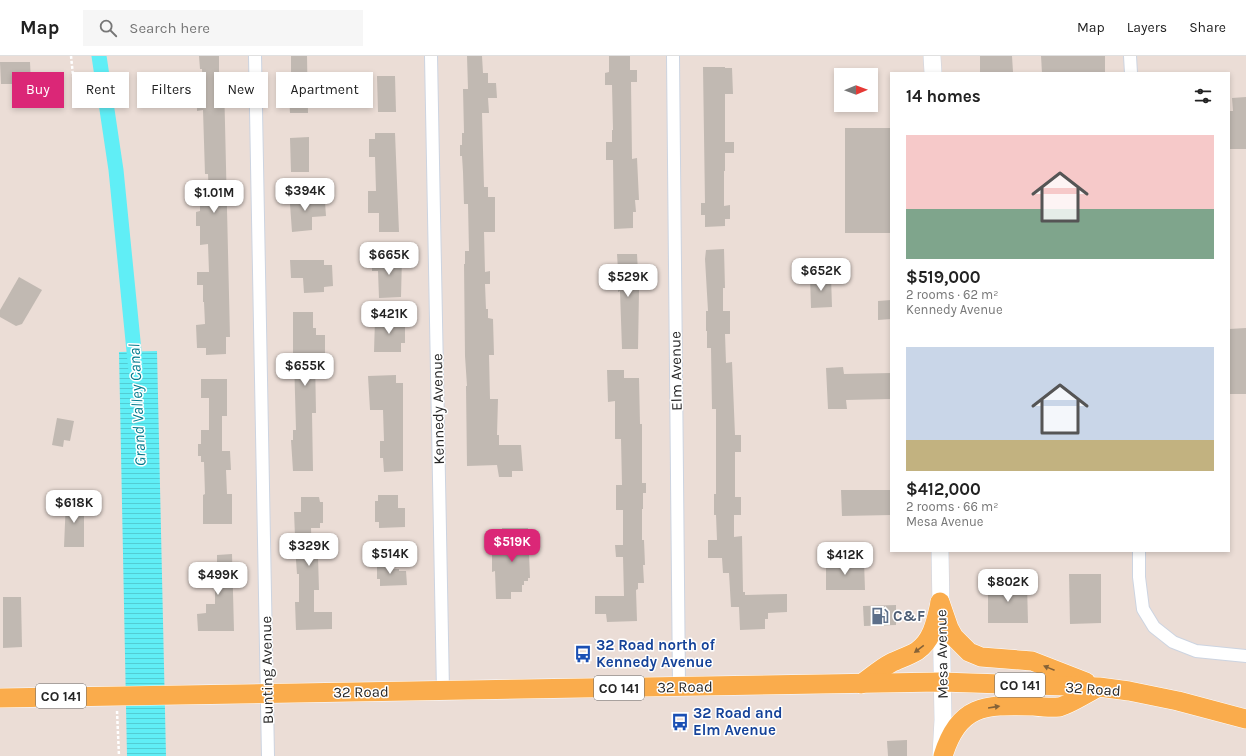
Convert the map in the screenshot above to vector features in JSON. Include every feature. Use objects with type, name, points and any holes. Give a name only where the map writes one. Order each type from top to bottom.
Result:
[{"type":"main road","points":[[861,684],[890,663],[916,652],[924,645],[934,626],[940,602]]},
{"type":"main road","points":[[940,602],[949,628],[954,637],[969,652],[981,657],[1032,661],[1099,687]]},
{"type":"main road","name":"32 Road","points":[[0,698],[941,682],[1099,687],[1129,691],[1178,701],[1246,719]]},
{"type":"main road","points":[[942,756],[950,736],[959,722],[968,714],[980,709],[1000,706],[1060,707],[1099,687]]},
{"type":"street","name":"Bunting Avenue","points":[[255,56],[268,756]]},
{"type":"street","name":"Kennedy Avenue","points":[[431,56],[443,691]]},
{"type":"street","name":"Elm Avenue","points":[[673,56],[679,687]]},
{"type":"street","points":[[932,56],[933,72]]},
{"type":"street","points":[[1130,56],[1131,72]]},
{"type":"street","name":"Mesa Avenue","points":[[940,552],[941,682],[943,720],[942,756]]},
{"type":"street","points":[[1139,552],[1139,577],[1143,609],[1154,627],[1173,642],[1196,651],[1246,656]]},
{"type":"path","points":[[71,56],[73,72]]},
{"type":"path","points":[[118,725],[119,756]]},
{"type":"water","points":[[157,351],[166,756],[127,756],[119,352]]},
{"type":"building","points":[[199,56],[219,56],[219,72],[214,72],[214,108],[225,108],[230,337],[226,337],[226,354],[206,355],[206,348],[197,348],[196,325],[205,324],[203,285],[197,285],[197,272],[209,272],[208,244],[200,245],[200,226],[196,226],[196,212],[200,211],[200,198],[209,198],[208,174],[205,174],[203,110],[197,111],[197,108],[206,108],[206,72],[202,72],[202,69],[200,69]]},
{"type":"building","points":[[291,56],[307,56],[307,72],[291,72]]},
{"type":"building","points":[[467,56],[482,56],[483,73],[488,73],[488,83],[496,83],[497,98],[488,98],[489,113],[482,113],[484,187],[488,187],[488,197],[495,197],[495,232],[484,232],[485,272],[490,271],[490,284],[485,284],[486,309],[488,309],[488,318],[493,319],[494,355],[489,355],[490,399],[498,399],[497,435],[499,435],[499,445],[521,445],[523,471],[512,471],[512,477],[499,477],[497,465],[467,466],[464,264],[465,251],[469,251],[468,204],[464,204],[462,156],[460,156],[460,145],[462,145],[462,133],[464,133],[463,89],[468,89]]},
{"type":"building","points":[[609,56],[630,56],[630,70],[637,70],[637,82],[631,82],[632,159],[637,158],[639,200],[635,200],[636,212],[633,212],[633,228],[614,229],[613,160],[606,160],[606,142],[612,142],[613,130],[612,85],[605,85],[605,73],[609,72]]},
{"type":"building","points":[[980,56],[1012,56],[1013,72],[980,72]]},
{"type":"building","points":[[1041,56],[1105,56],[1105,72],[1042,72]]},
{"type":"building","points":[[0,62],[30,62],[30,72],[12,72],[12,84],[1,84]]},
{"type":"building","points":[[703,67],[732,68],[733,94],[725,94],[725,142],[734,142],[734,153],[725,153],[724,206],[730,205],[730,219],[725,219],[725,226],[705,227],[705,215],[701,215],[701,203],[705,203]]},
{"type":"building","points":[[377,76],[395,76],[396,112],[378,112]]},
{"type":"building","points":[[1246,97],[1246,149],[1230,149],[1230,111],[1233,111],[1232,98]]},
{"type":"building","points":[[290,108],[308,108],[308,113],[290,113]]},
{"type":"building","points":[[845,128],[890,128],[890,233],[845,233]]},
{"type":"building","points":[[375,133],[395,133],[399,232],[379,232],[379,213],[368,213],[368,191],[376,191],[375,157],[369,157],[369,139],[375,139]]},
{"type":"building","points":[[309,137],[309,172],[291,172],[290,138]]},
{"type":"building","points":[[313,194],[313,202],[325,202],[326,216],[312,217],[312,230],[292,232],[290,204],[295,204],[294,195]]},
{"type":"building","points":[[724,249],[725,288],[723,288],[723,311],[730,311],[730,334],[725,334],[726,363],[732,362],[735,435],[741,435],[741,452],[735,452],[735,497],[741,497],[741,515],[734,515],[734,537],[742,536],[743,592],[745,592],[745,595],[787,594],[787,612],[768,613],[768,619],[765,619],[765,629],[740,630],[739,607],[731,607],[729,573],[723,573],[722,558],[708,558],[708,540],[717,540],[716,515],[714,515],[714,494],[716,494],[716,409],[712,409],[711,348],[707,348],[706,311],[708,311],[705,259],[706,250]]},
{"type":"building","points":[[617,254],[637,254],[639,291],[638,349],[622,349],[620,291],[618,292],[618,283],[610,283],[609,270],[618,270]]},
{"type":"building","points":[[402,257],[401,297],[379,298],[378,271],[372,271],[372,258]]},
{"type":"building","points":[[290,260],[324,260],[324,265],[332,265],[333,286],[324,287],[324,292],[304,293],[303,278],[291,278]]},
{"type":"building","points":[[810,276],[831,276],[832,307],[811,308]]},
{"type":"building","points":[[19,277],[42,290],[22,324],[16,326],[0,317],[0,310]]},
{"type":"building","points":[[890,300],[890,319],[878,320],[878,301]]},
{"type":"building","points":[[293,312],[313,312],[313,328],[316,328],[316,335],[325,335],[325,358],[315,358],[316,413],[312,413],[313,471],[293,471],[291,440],[293,440],[293,430],[296,430]]},
{"type":"building","points":[[405,318],[405,343],[401,343],[401,352],[374,352],[375,319]]},
{"type":"building","points":[[1246,328],[1246,394],[1230,394],[1230,329]]},
{"type":"building","points":[[843,367],[844,374],[890,373],[890,399],[846,400],[847,409],[828,409],[826,368]]},
{"type":"building","points":[[607,370],[624,370],[624,378],[639,378],[640,424],[642,424],[642,483],[646,483],[646,493],[643,493],[642,509],[642,540],[644,540],[645,565],[643,565],[644,583],[638,583],[638,589],[636,590],[637,621],[607,622],[606,614],[595,614],[595,596],[624,596],[623,557],[616,557],[615,545],[623,545],[623,510],[616,510],[616,485],[622,485],[621,439],[615,439],[615,401],[608,402]]},
{"type":"building","points":[[396,375],[396,383],[403,383],[403,471],[384,472],[383,458],[380,458],[380,441],[384,441],[383,410],[370,410],[368,376]]},
{"type":"building","points":[[201,379],[227,379],[227,416],[222,416],[222,451],[230,451],[231,470],[226,470],[227,494],[232,494],[232,524],[203,524],[203,495],[205,494],[204,462],[201,462],[201,456],[198,456],[198,444],[201,444],[201,430],[209,430],[209,398],[201,398]]},
{"type":"building","points":[[57,418],[74,421],[70,441],[64,440],[63,447],[52,445]]},
{"type":"building","points":[[841,490],[890,490],[890,515],[842,516]]},
{"type":"building","points":[[378,495],[398,495],[398,508],[405,508],[405,527],[379,528],[379,522],[375,522],[375,501],[378,501]]},
{"type":"building","points":[[301,497],[319,497],[320,502],[323,502],[323,523],[320,523],[320,528],[311,528],[312,558],[318,557],[319,590],[314,590],[314,612],[332,612],[332,629],[296,630],[295,602],[299,602],[299,574],[297,574],[294,512],[301,512]]},
{"type":"building","points":[[66,500],[81,500],[81,504],[84,504],[84,547],[64,547]]},
{"type":"building","points":[[502,528],[528,528],[530,578],[528,578],[528,581],[524,581],[524,585],[522,585],[522,592],[511,592],[511,599],[496,599],[495,571],[492,572],[492,555],[503,555]]},
{"type":"building","points":[[232,554],[234,631],[198,631],[197,614],[206,613],[206,604],[215,604],[215,583],[199,583],[198,564],[217,564],[217,555]]},
{"type":"building","points":[[392,561],[392,569],[406,571],[407,585],[380,586],[380,579],[377,579],[377,562]]},
{"type":"building","points":[[864,561],[865,590],[826,590],[826,562]]},
{"type":"building","points":[[1069,574],[1101,574],[1101,623],[1070,624]]},
{"type":"building","points":[[1027,583],[1028,623],[988,623],[988,584]]},
{"type":"building","points":[[3,597],[21,597],[22,647],[3,648]]},
{"type":"building","name":"C&F","points":[[896,605],[896,625],[864,626],[863,606]]},
{"type":"building","points":[[907,740],[907,756],[888,756],[887,741]]},
{"type":"waterway","name":"Grand Valley Canal","points":[[99,56],[116,170],[136,371]]},
{"type":"place","name":"C&F","points":[[880,616]]},
{"type":"place","name":"32 Road north of Kennedy Avenue","points":[[583,654]]},
{"type":"place","name":"32 Road and Elm Avenue","points":[[680,722]]}]
